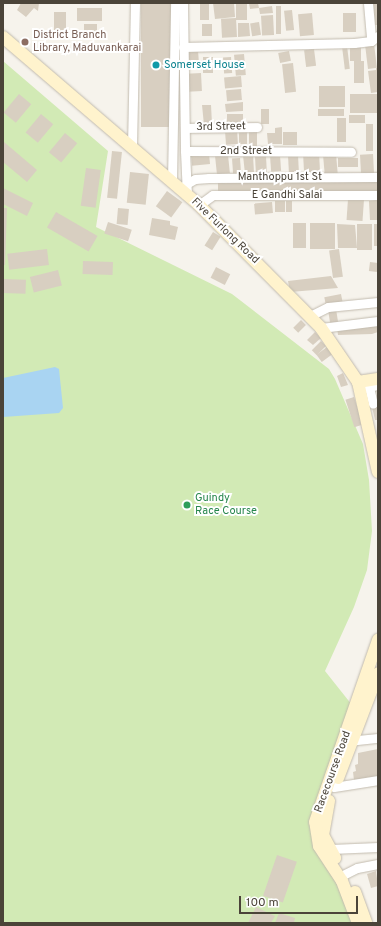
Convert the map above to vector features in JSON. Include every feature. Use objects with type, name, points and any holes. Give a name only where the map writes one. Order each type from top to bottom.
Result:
[{"type":"main road","name":"Five Furlong Road","points":[[3,37],[132,146],[172,182],[187,189],[199,205],[321,328],[369,384],[378,472]]},
{"type":"main road","name":"Racecourse Road","points":[[366,923],[364,911],[343,875],[323,835],[323,827],[328,803],[349,741],[378,640]]},
{"type":"main road","points":[[349,741],[378,673]]},
{"type":"main road","name":"Racecourse Road","points":[[349,741],[321,799],[315,822],[319,846],[343,875],[358,923]]},
{"type":"street","points":[[132,146],[136,3]]},
{"type":"street","points":[[172,182],[175,3]]},
{"type":"street","points":[[183,3],[187,189]]},
{"type":"street","points":[[183,47],[374,39],[368,3]]},
{"type":"street","name":"3rd Street","points":[[185,128],[257,126]]},
{"type":"street","name":"2nd Street","points":[[185,151],[350,152]]},
{"type":"street","name":"Manthoppu 1st St","points":[[187,189],[195,178],[377,177]]},
{"type":"street","points":[[199,205],[213,195],[211,178]]},
{"type":"street","name":"E Gandhi Salai","points":[[213,195],[378,195]]},
{"type":"street","points":[[310,316],[328,307],[378,302]]},
{"type":"street","points":[[321,328],[378,321]]},
{"type":"street","points":[[349,741],[378,738]]},
{"type":"street","points":[[334,787],[378,780]]},
{"type":"street","points":[[331,850],[378,847]]},
{"type":"street","points":[[343,875],[378,864]]},
{"type":"green space","name":"Guindy Race Course","points":[[3,61],[108,151],[96,227],[232,294],[329,369],[335,379],[363,444],[369,480],[372,531],[367,570],[354,607],[325,671],[352,705],[318,815],[355,923],[3,923]]},
{"type":"water","points":[[55,367],[59,369],[63,408],[59,413],[3,417],[3,378]]},
{"type":"building","points":[[21,3],[39,3],[38,11],[34,8],[26,17],[17,10]]},
{"type":"building","name":"Somerset House","points":[[141,3],[171,3],[171,127],[141,127]]},
{"type":"building","points":[[200,3],[209,3],[209,20],[200,20]]},
{"type":"building","points":[[213,3],[234,3],[235,17],[215,19]]},
{"type":"building","points":[[236,3],[247,3],[247,20],[236,20]]},
{"type":"building","points":[[249,3],[258,3],[259,8],[250,9]]},
{"type":"building","points":[[373,3],[378,3],[378,25],[375,25]]},
{"type":"building","points":[[272,6],[273,13],[260,14],[259,8]]},
{"type":"building","points":[[276,6],[281,6],[281,34],[276,34]]},
{"type":"building","points":[[77,8],[102,8],[102,21],[77,21]]},
{"type":"building","points":[[292,10],[294,30],[286,31],[284,11]]},
{"type":"building","points":[[54,12],[66,12],[66,32],[54,32]]},
{"type":"building","points":[[312,13],[314,35],[300,36],[298,14]]},
{"type":"building","points":[[343,13],[356,13],[356,32],[343,32]]},
{"type":"building","points":[[273,15],[274,35],[262,36],[261,16]]},
{"type":"building","points":[[236,18],[237,37],[222,38],[221,19]]},
{"type":"building","points":[[259,22],[261,35],[252,36],[250,23]]},
{"type":"building","points":[[238,23],[249,23],[250,36],[238,37]]},
{"type":"building","points":[[84,24],[97,24],[97,39],[84,39]]},
{"type":"building","points":[[202,24],[212,24],[212,36],[202,36]]},
{"type":"building","points":[[374,44],[377,68],[368,69],[365,45]]},
{"type":"building","points":[[347,46],[350,69],[345,69],[342,47]]},
{"type":"building","points":[[350,47],[361,47],[361,61],[350,61]]},
{"type":"building","points":[[314,49],[316,66],[306,67],[304,50]]},
{"type":"building","points":[[198,50],[199,63],[189,64],[188,51]]},
{"type":"building","points":[[289,51],[291,61],[280,63],[278,53]]},
{"type":"building","points":[[244,54],[246,75],[236,76],[234,55]]},
{"type":"building","points":[[203,57],[213,57],[213,73],[203,73]]},
{"type":"building","points":[[231,57],[232,73],[224,74],[223,58]]},
{"type":"building","points":[[354,61],[364,61],[364,83],[354,83]]},
{"type":"building","points":[[293,63],[296,92],[285,93],[282,64]]},
{"type":"building","points":[[376,68],[378,68],[378,92],[371,93],[368,71],[376,70]]},
{"type":"building","points":[[201,73],[202,91],[188,92],[187,74]]},
{"type":"building","points":[[241,76],[242,87],[225,88],[224,77]]},
{"type":"building","points":[[319,86],[345,86],[345,107],[319,107]]},
{"type":"building","points":[[241,89],[242,100],[227,101],[226,90]]},
{"type":"building","points":[[19,94],[31,104],[16,123],[4,112]]},
{"type":"building","points":[[350,94],[378,94],[378,113],[350,113]]},
{"type":"building","points":[[243,102],[243,111],[226,112],[225,104]]},
{"type":"building","points":[[202,105],[211,105],[212,124],[204,125]]},
{"type":"building","points":[[261,109],[269,109],[269,124],[261,124]]},
{"type":"building","points":[[318,109],[344,109],[344,116],[318,116]]},
{"type":"building","points":[[41,114],[53,124],[38,143],[26,132]]},
{"type":"building","points":[[227,114],[243,114],[243,122],[227,122]]},
{"type":"building","points":[[349,115],[365,115],[365,123],[349,123]]},
{"type":"building","points":[[337,118],[346,118],[346,142],[337,142]]},
{"type":"building","points":[[366,124],[373,124],[373,151],[366,151]]},
{"type":"building","points":[[282,127],[282,144],[268,144],[267,133],[275,133],[275,128]]},
{"type":"building","points":[[237,130],[238,144],[226,145],[225,131]]},
{"type":"building","points":[[239,130],[247,130],[247,144],[239,144]]},
{"type":"building","points":[[249,130],[257,130],[257,148],[249,148]]},
{"type":"building","points":[[283,132],[297,132],[297,145],[283,145]]},
{"type":"building","points":[[65,133],[77,143],[61,162],[49,152]]},
{"type":"building","points":[[4,142],[37,170],[27,182],[3,162]]},
{"type":"building","points":[[112,151],[122,152],[117,199],[107,198]]},
{"type":"building","points":[[319,152],[320,172],[304,173],[303,153]]},
{"type":"building","points":[[209,154],[210,164],[192,166],[191,156]]},
{"type":"building","points":[[336,154],[338,175],[325,176],[323,155]]},
{"type":"building","points":[[373,154],[374,174],[361,175],[360,155]]},
{"type":"building","points":[[228,155],[230,173],[217,174],[215,156]]},
{"type":"building","points":[[243,155],[253,155],[254,173],[245,174]]},
{"type":"building","points":[[280,155],[281,171],[271,172],[270,156]]},
{"type":"building","points":[[298,155],[299,175],[289,175],[288,156]]},
{"type":"building","points":[[266,156],[267,173],[256,174],[255,157]]},
{"type":"building","points":[[240,158],[241,173],[233,174],[232,159]]},
{"type":"building","points":[[338,158],[358,158],[358,167],[338,167]]},
{"type":"building","points":[[86,168],[101,170],[96,208],[81,206]]},
{"type":"building","points":[[130,172],[149,174],[146,205],[127,203]]},
{"type":"building","points":[[218,179],[304,180],[304,183],[316,183],[316,179],[345,179],[345,182],[350,182],[350,180],[378,181],[378,193],[218,191]]},
{"type":"building","points":[[3,188],[33,203],[27,216],[3,204]]},
{"type":"building","points":[[167,191],[182,202],[171,218],[156,206]]},
{"type":"building","points":[[348,199],[364,200],[362,221],[347,220]]},
{"type":"building","points":[[378,200],[378,220],[370,220],[369,201]]},
{"type":"building","points":[[275,201],[285,201],[285,212],[275,212]]},
{"type":"building","points":[[286,201],[292,201],[292,212],[286,212]]},
{"type":"building","points":[[272,202],[273,213],[255,215],[254,204]]},
{"type":"building","points":[[3,208],[7,208],[5,265],[3,265]]},
{"type":"building","points":[[118,208],[129,209],[128,225],[117,224]]},
{"type":"building","points":[[56,212],[98,236],[89,252],[47,228]]},
{"type":"building","points":[[152,218],[170,221],[170,225],[178,227],[175,240],[149,235]]},
{"type":"building","points":[[108,222],[132,230],[128,241],[104,233]]},
{"type":"building","points":[[293,223],[306,223],[306,248],[293,248]]},
{"type":"building","points":[[310,223],[335,223],[335,249],[310,249]]},
{"type":"building","points":[[337,224],[355,225],[357,248],[338,248]]},
{"type":"building","points":[[357,224],[372,224],[372,250],[357,250]]},
{"type":"building","points":[[374,224],[378,224],[378,246],[374,246]]},
{"type":"building","points":[[213,232],[221,237],[212,250],[205,246]]},
{"type":"building","points":[[47,249],[49,265],[9,270],[7,254]]},
{"type":"building","points":[[339,249],[343,277],[333,278],[329,250]]},
{"type":"building","points":[[83,261],[113,262],[113,275],[83,274]]},
{"type":"building","points":[[370,262],[378,263],[377,272],[369,271]]},
{"type":"building","points":[[216,267],[230,274],[225,285],[211,278]]},
{"type":"building","points":[[58,270],[62,286],[34,293],[30,277]]},
{"type":"building","points":[[331,276],[338,288],[290,292],[288,281]]},
{"type":"building","points":[[3,279],[26,280],[25,294],[3,293]]},
{"type":"building","points":[[341,294],[343,304],[326,307],[324,297]]},
{"type":"building","points":[[336,309],[338,322],[330,323],[328,310]]},
{"type":"building","points":[[301,320],[306,325],[298,333],[293,328]]},
{"type":"building","points":[[378,323],[378,332],[372,334],[338,335],[337,326]]},
{"type":"building","points":[[315,332],[321,338],[313,345],[307,340]]},
{"type":"building","points":[[321,341],[326,346],[317,355],[312,350]]},
{"type":"building","points":[[327,347],[332,354],[322,362],[316,355]]},
{"type":"building","points":[[343,373],[348,385],[341,387],[337,376]]},
{"type":"building","points":[[354,397],[363,425],[354,427],[345,400]]},
{"type":"building","points":[[378,406],[378,420],[375,420],[372,407]]},
{"type":"building","points":[[378,749],[378,776],[354,780],[353,772],[356,771],[355,765],[358,764],[358,753]]},
{"type":"building","points":[[277,855],[297,862],[283,902],[263,896]]},
{"type":"building","points":[[376,871],[378,886],[371,888],[367,874]]},
{"type":"building","points":[[256,907],[275,916],[271,923],[248,923]]},
{"type":"building","points":[[279,913],[295,918],[294,923],[275,923]]},
{"type":"place","name":"District Branch Library, Maduvankarai","points":[[25,42]]},
{"type":"place","name":"Somerset House","points":[[156,65]]},
{"type":"place","name":"Guindy Race Course","points":[[187,505]]}]
